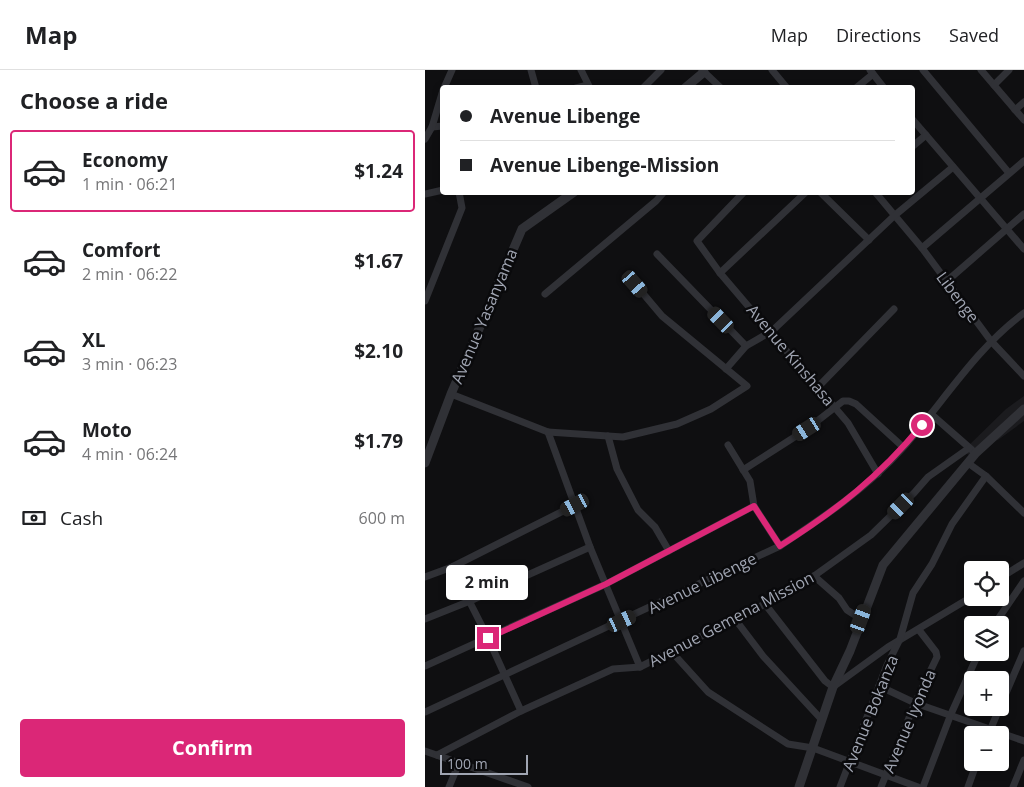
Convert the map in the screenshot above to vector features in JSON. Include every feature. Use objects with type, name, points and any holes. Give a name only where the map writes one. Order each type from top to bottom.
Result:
[{"type":"street","points":[[445,85],[451,70]]},
{"type":"street","points":[[531,70],[535,85]]},
{"type":"street","points":[[581,70],[588,85]]},
{"type":"street","points":[[646,85],[661,70]]},
{"type":"street","points":[[772,70],[784,85]]},
{"type":"street","points":[[923,70],[1009,173]]},
{"type":"street","points":[[981,70],[1024,120]]},
{"type":"street","points":[[994,84],[1009,70]]},
{"type":"street","points":[[688,85],[703,71],[718,85]]},
{"type":"street","points":[[859,85],[871,72],[882,85]]},
{"type":"street","points":[[425,139],[432,127],[440,101]]},
{"type":"street","points":[[1015,110],[1024,102]]},
{"type":"street","points":[[915,122],[1024,250]]},
{"type":"street","points":[[432,127],[440,126]]},
{"type":"street","points":[[915,144],[927,135]]},
{"type":"street","points":[[922,248],[1024,161]]},
{"type":"street","points":[[726,369],[746,346],[772,331],[895,216],[953,167]]},
{"type":"street","points":[[425,194],[440,191]]},
{"type":"street","points":[[425,301],[462,208],[460,195]]},
{"type":"street","name":"Avenue Yasanyama","points":[[425,463],[451,394],[522,229],[570,195]]},
{"type":"street","points":[[545,294],[657,201],[662,195]]},
{"type":"street","name":"Avenue Kinshasa","points":[[740,195],[697,241],[720,273],[772,331],[848,423],[878,474]]},
{"type":"street","points":[[720,273],[802,195]]},
{"type":"street","points":[[823,195],[869,240]]},
{"type":"street","name":"Libenge","points":[[878,195],[922,248],[991,341],[1024,376]]},
{"type":"street","points":[[947,281],[1024,214]]},
{"type":"street","points":[[657,254],[746,346]]},
{"type":"street","points":[[451,394],[548,432],[623,436],[677,424],[711,409],[747,386],[662,316],[635,284]]},
{"type":"street","points":[[818,387],[894,309]]},
{"type":"street","name":"Avenue Libenge","points":[[425,712],[780,546],[833,512],[878,474],[903,448],[991,341],[1024,313]]},
{"type":"street","points":[[743,470],[807,429],[834,406],[843,401],[856,404],[903,448]]},
{"type":"street","points":[[799,787],[833,686],[883,565],[968,463],[972,450],[1024,409]]},
{"type":"street","points":[[931,414],[972,450]]},
{"type":"street","points":[[548,432],[590,546],[622,621],[639,667]]},
{"type":"street","points":[[608,436],[617,470],[638,510],[655,527],[669,551]]},
{"type":"street","points":[[728,445],[750,481],[754,506],[780,546]]},
{"type":"street","name":"Avenue Gemena Mission","points":[[437,755],[521,712],[613,669],[639,667],[765,604],[814,576],[871,534],[928,477],[972,450]]},
{"type":"street","points":[[968,463],[986,476],[1024,513]]},
{"type":"street","name":"Avenue Bokanza","points":[[840,787],[879,686],[900,639],[913,594],[932,564],[952,524],[986,476]]},
{"type":"street","points":[[425,577],[452,567],[575,505]]},
{"type":"street","points":[[425,666],[606,584],[754,506]]},
{"type":"street","points":[[425,619],[470,601],[590,546]]},
{"type":"street","points":[[452,567],[488,638],[521,712]]},
{"type":"street","points":[[1009,574],[1023,567]]},
{"type":"street","points":[[814,576],[839,598],[847,610],[861,619]]},
{"type":"street","points":[[1000,616],[1024,581]]},
{"type":"street","points":[[833,686],[900,639],[919,630],[964,602]]},
{"type":"street","points":[[765,604],[825,681],[833,686]]},
{"type":"street","points":[[735,619],[763,656],[822,720]]},
{"type":"street","name":"Avenue Iyonda","points":[[881,787],[915,703],[937,657],[936,652],[919,630]]},
{"type":"street","points":[[992,726],[1024,650]]},
{"type":"street","points":[[671,651],[708,692],[788,744],[813,748],[918,787]]},
{"type":"street","points":[[923,787],[951,714],[975,661]]},
{"type":"street","points":[[879,686],[915,703],[951,714],[976,726]]},
{"type":"street","points":[[1009,738],[1024,742]]},
{"type":"street","points":[[425,751],[517,785],[528,787]]},
{"type":"street","points":[[1013,787],[1024,760]]},
{"type":"street","points":[[449,787],[459,763]]},
{"type":"street","points":[[968,787],[974,771]]},
{"type":"shaded area","points":[[1024,396],[1024,421],[998,440],[993,441],[973,458],[963,451],[1006,409]]},
{"type":"route","points":[[488,638],[606,584],[754,506],[780,546],[833,512],[878,474],[922,425]]}]
